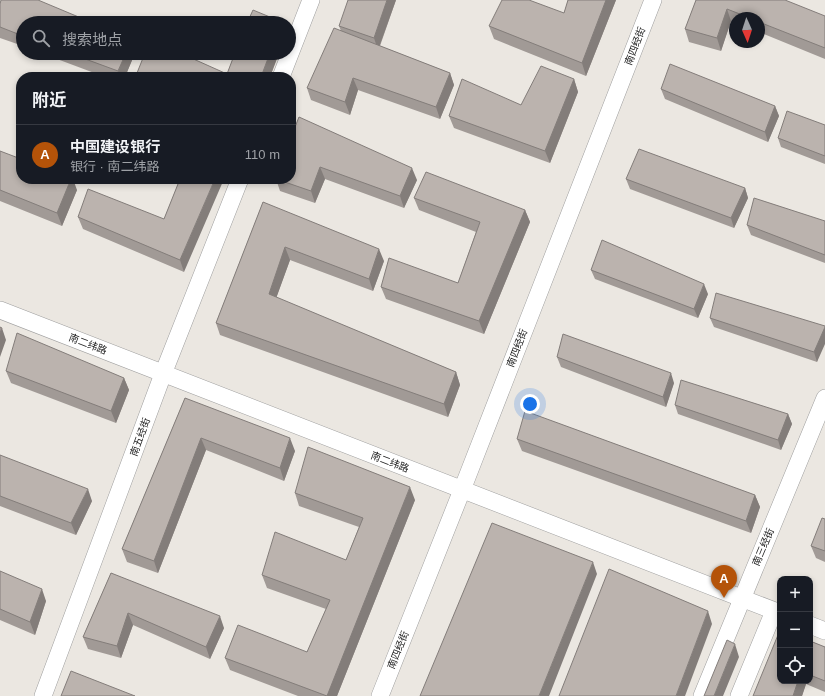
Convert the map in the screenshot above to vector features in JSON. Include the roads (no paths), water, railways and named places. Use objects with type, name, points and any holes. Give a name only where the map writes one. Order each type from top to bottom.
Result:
[{"type":"street","points":[[296,38],[311,0]]},
{"type":"street","name":"南四经街","points":[[380,696],[653,0]]},
{"type":"street","points":[[283,72],[288,60]]},
{"type":"street","name":"南五经街","points":[[43,696],[164,374],[238,184]]},
{"type":"street","name":"南二纬路","points":[[0,310],[777,612]]},
{"type":"street","name":"南三经街","points":[[702,696],[825,398]]},
{"type":"street","points":[[740,696],[777,612]]},
{"type":"street","points":[[813,626],[825,631]]},
{"type":"place","name":"中国建设银行","points":[[724,598]]}]
